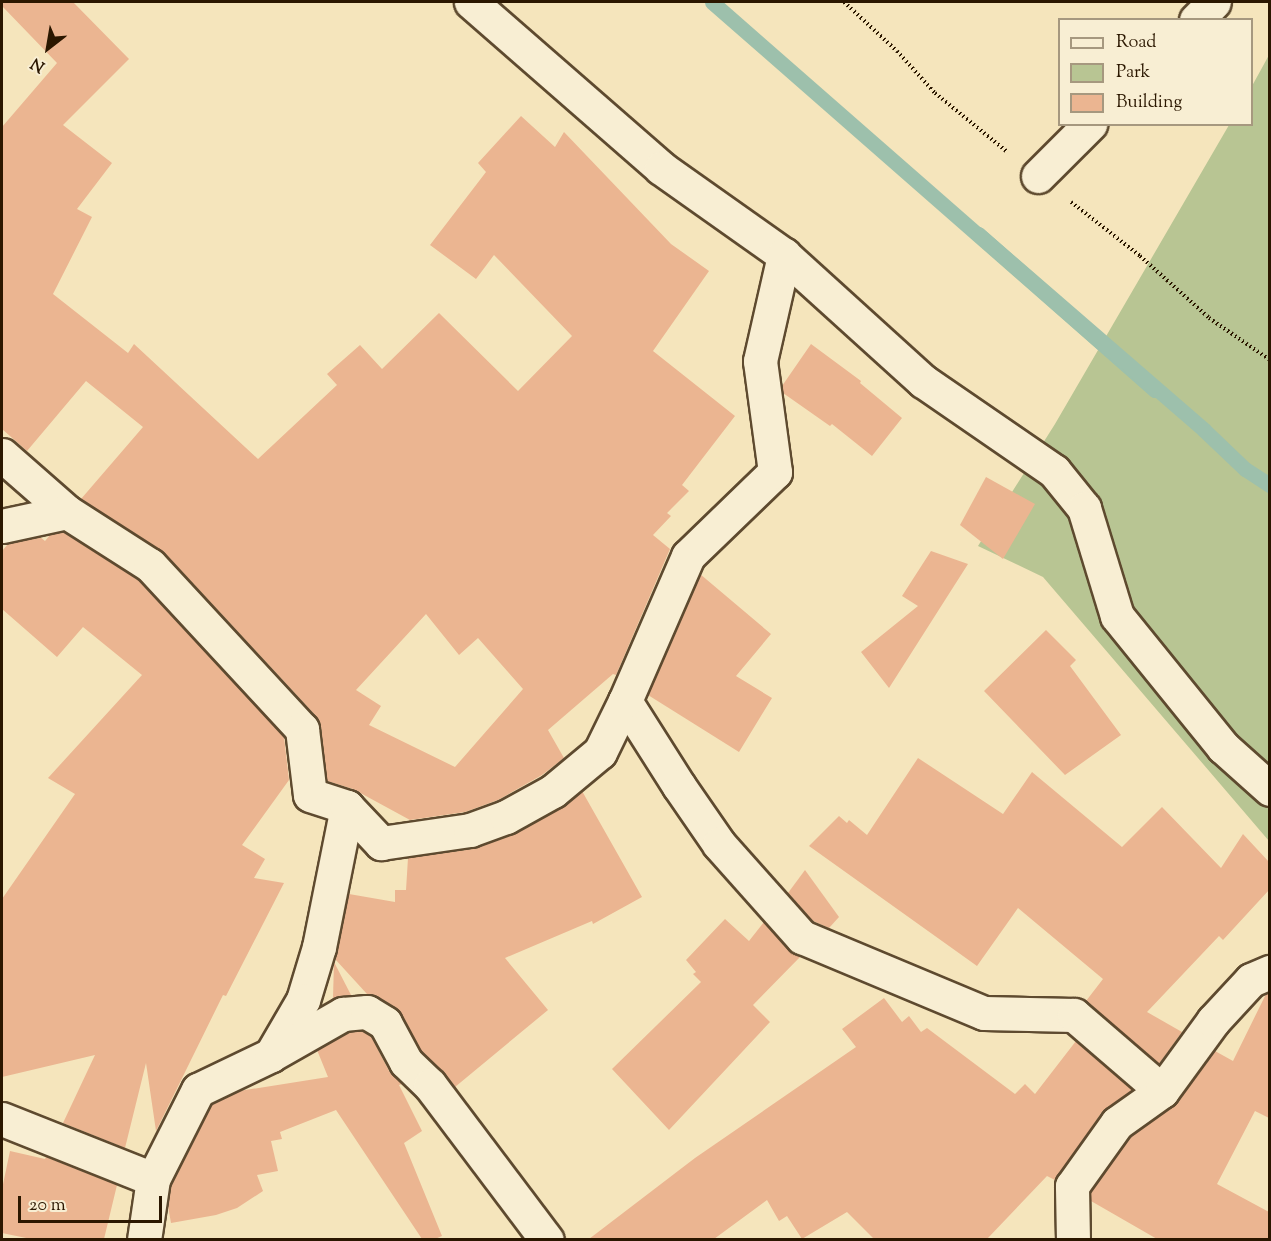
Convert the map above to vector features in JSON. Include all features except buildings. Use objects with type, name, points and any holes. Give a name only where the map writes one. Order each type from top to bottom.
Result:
[{"type":"street","points":[[471,2],[661,168],[784,255],[923,381],[1054,471],[1084,508],[1117,616],[1223,747],[1269,789]]},
{"type":"street","points":[[1198,18],[1214,2]]},
{"type":"street","points":[[1038,176],[1088,126]]},
{"type":"street","points":[[2,454],[67,512],[150,565],[302,729],[310,795],[347,807],[381,843],[470,830],[488,824],[553,791],[600,752],[626,701],[687,556],[774,472],[760,361],[784,255]]},
{"type":"street","points":[[2,526],[67,512]]},
{"type":"street","points":[[626,701],[679,786],[719,844],[802,937],[984,1013],[1074,1015],[1162,1091]]},
{"type":"street","points":[[271,1055],[303,1000],[319,947],[347,807]]},
{"type":"street","points":[[1073,1239],[1072,1186],[1117,1123],[1162,1091],[1213,1021],[1251,980],[1269,972]]},
{"type":"street","points":[[144,1239],[153,1179],[198,1090],[271,1055],[343,1014],[367,1012],[385,1023],[406,1062],[430,1085],[547,1239]]},
{"type":"street","points":[[2,1119],[153,1179]]},
{"type":"green space","points":[[1269,55],[1269,841],[1043,577],[978,546],[1055,424],[1228,126],[1253,126],[1253,84]]},
{"type":"waterway","points":[[712,2],[1155,390],[978,234],[1204,430],[1245,469],[1270,485]]}]
